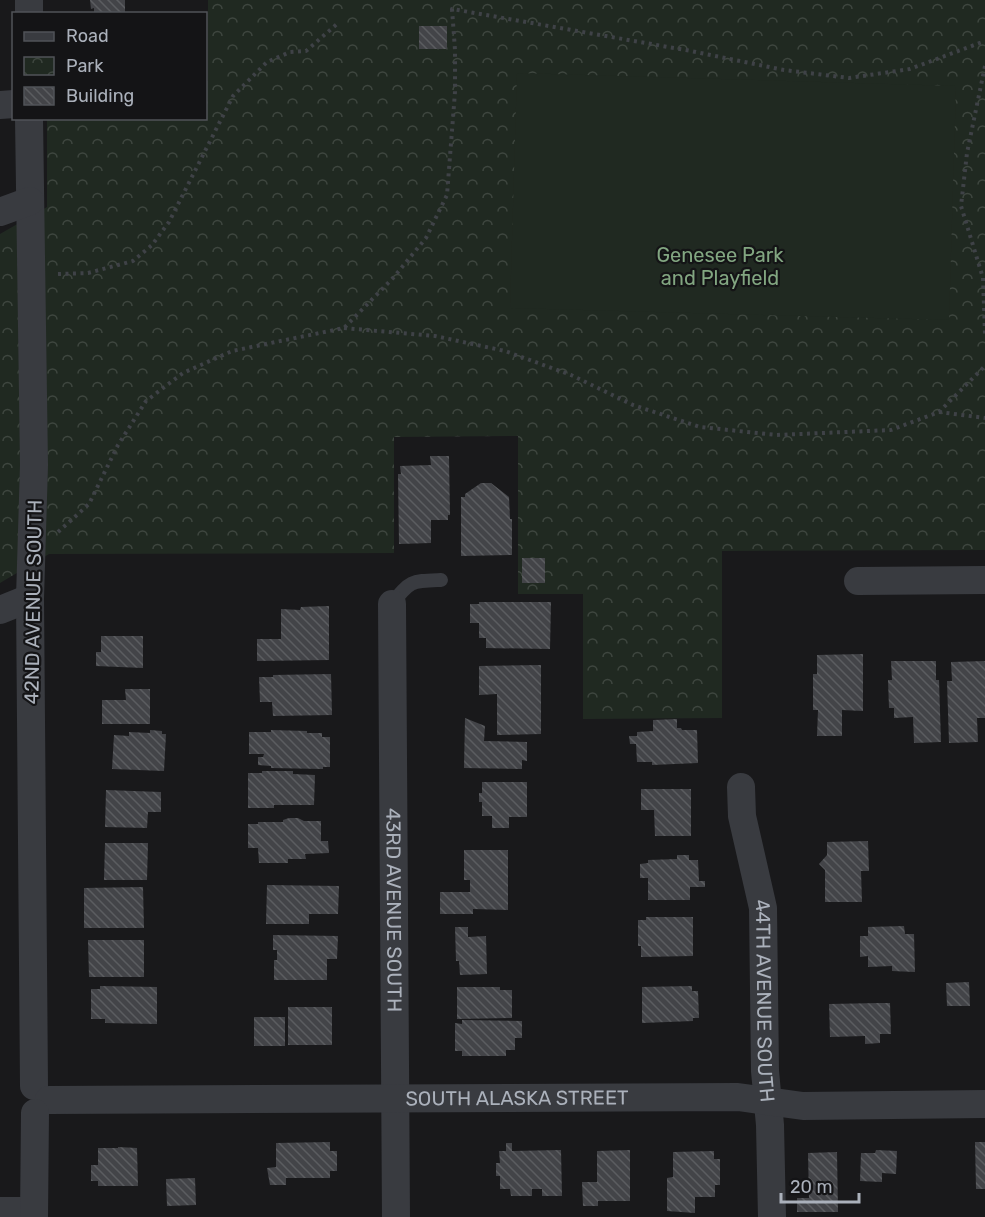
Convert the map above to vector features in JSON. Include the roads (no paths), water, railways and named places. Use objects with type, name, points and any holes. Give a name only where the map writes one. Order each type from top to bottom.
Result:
[{"type":"street","name":"42ND AVENUE SOUTH","points":[[29,120],[34,465],[30,598],[39,1100],[34,1214]]},
{"type":"street","points":[[0,212],[30,201]]},
{"type":"street","points":[[858,581],[985,580]]},
{"type":"street","points":[[0,610],[30,598]]},
{"type":"street","name":"43RD AVENUE SOUTH","points":[[392,604],[396,1217]]},
{"type":"street","name":"44TH AVENUE SOUTH","points":[[741,786],[742,816],[763,908],[765,1071],[770,1125],[772,1217]]},
{"type":"street","name":"SOUTH ALASKA STREET","points":[[39,1100],[738,1097],[803,1106],[985,1104]]},
{"type":"street","points":[[0,1211],[34,1214]]},
{"type":"lane","points":[[392,604],[402,590],[414,581],[441,580]]},
{"type":"park label","name":"Genesee Park and Playfield","points":[[720,266]]}]
